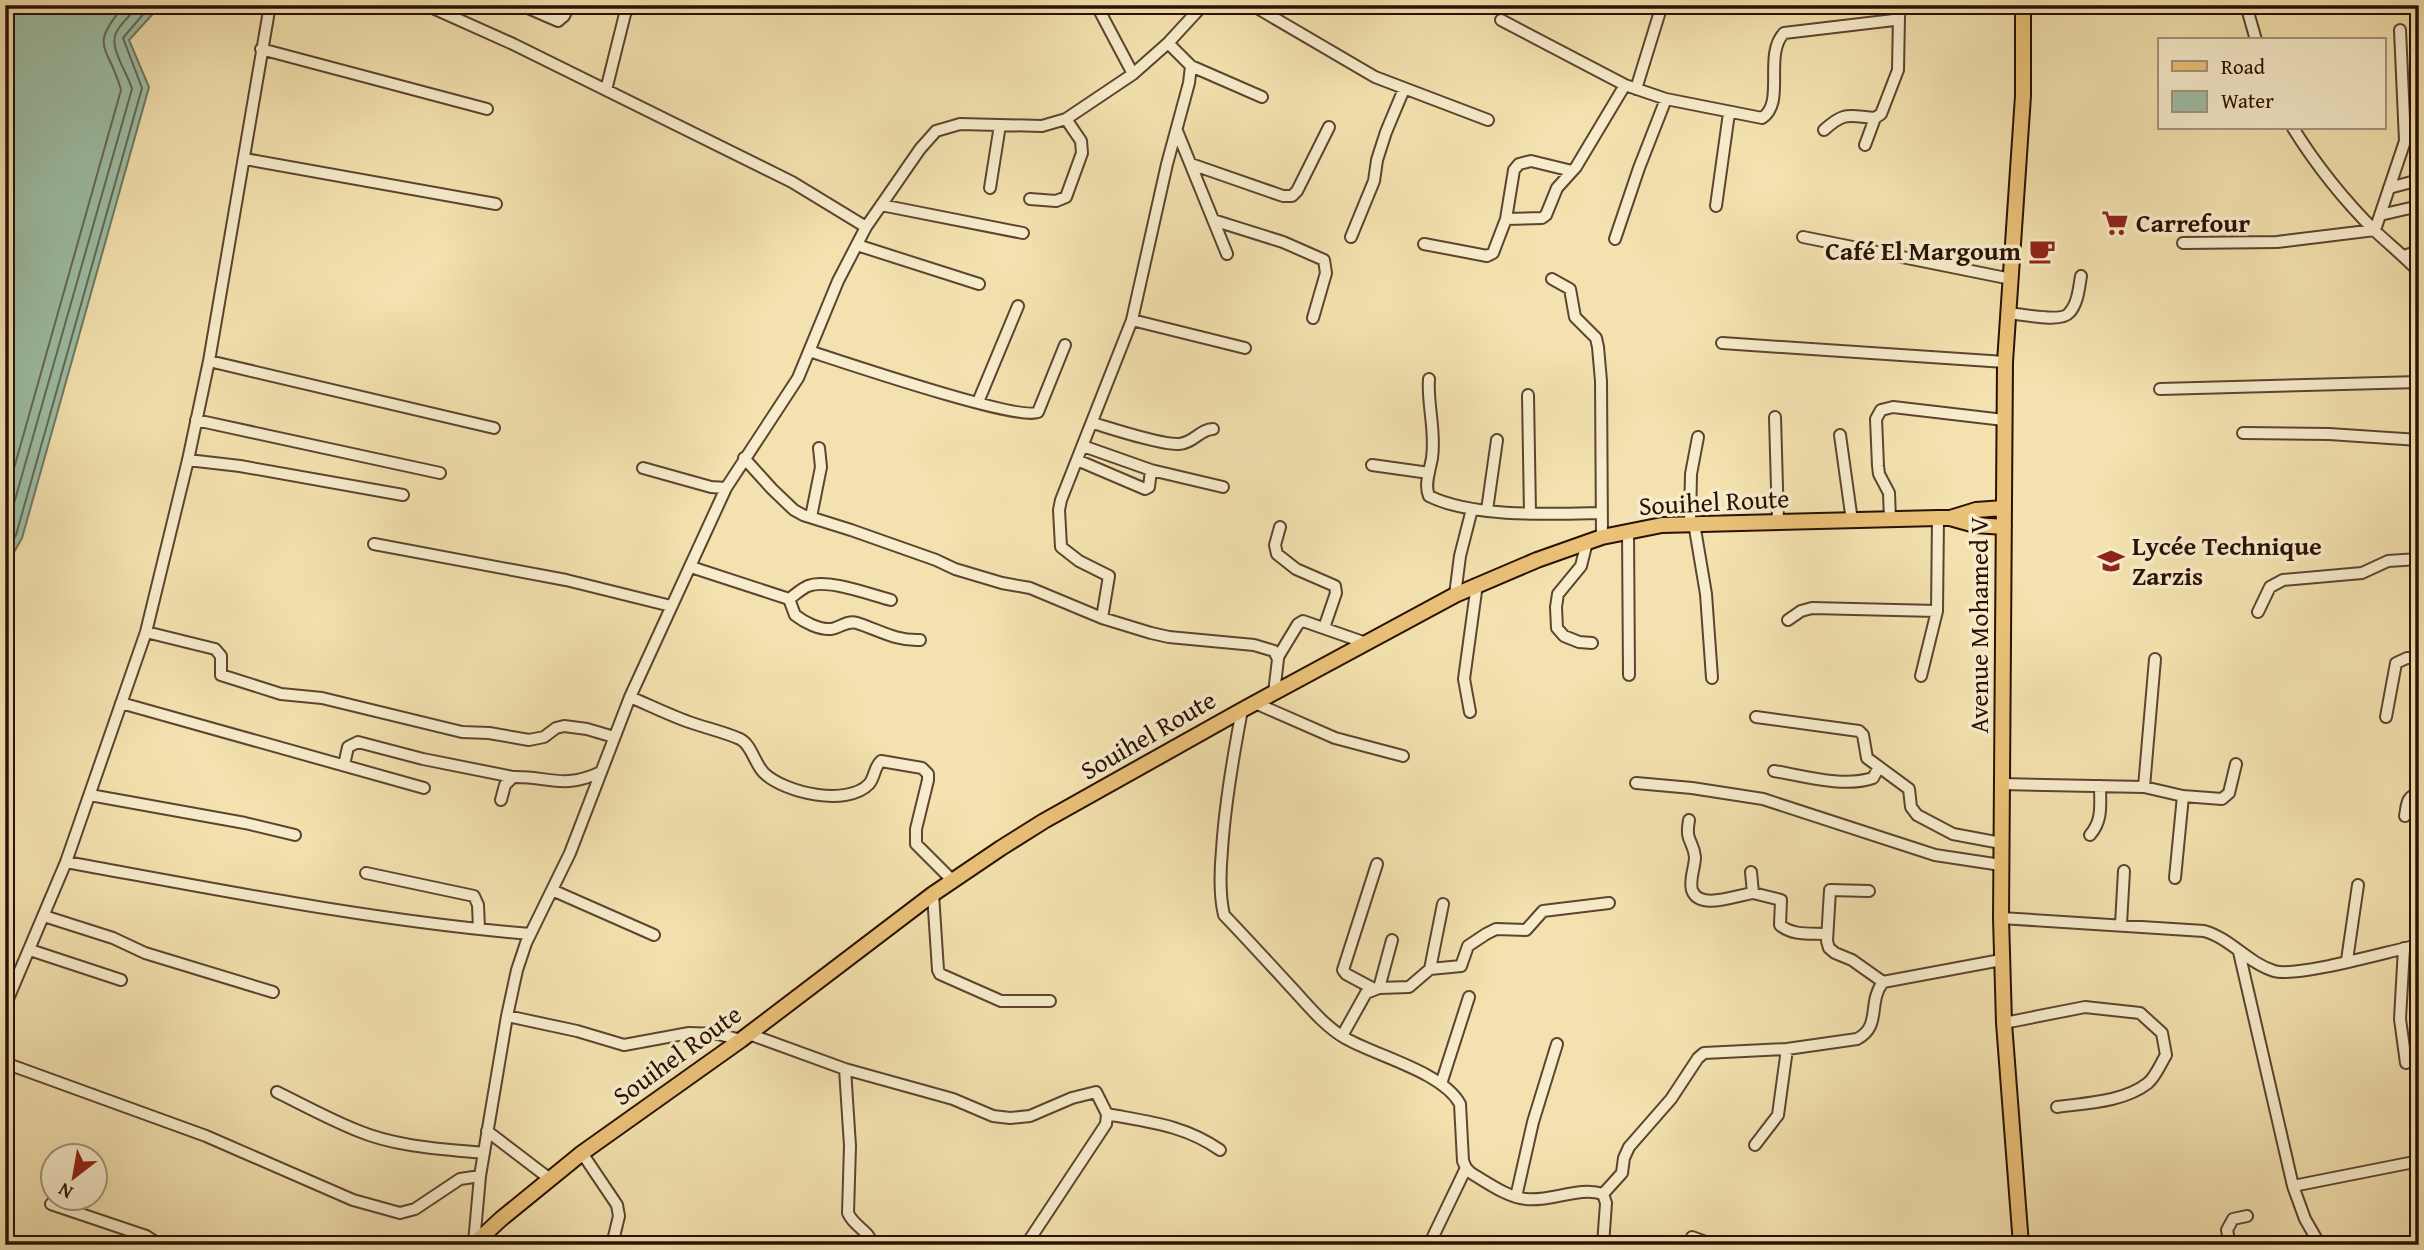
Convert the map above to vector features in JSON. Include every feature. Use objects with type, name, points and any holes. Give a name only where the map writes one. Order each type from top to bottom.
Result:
[{"type":"main road","name":"Avenue Mohamed V","points":[[2021,1242],[2004,1023],[2001,843],[2005,362],[2023,96],[2023,5]]},
{"type":"main road","points":[[1944,518],[1976,510],[2004,508]]},
{"type":"main road","name":"Souihel Route","points":[[474,1244],[582,1153],[745,1037],[933,894],[1044,821],[1477,584],[1602,537],[1661,525],[1944,518]]},
{"type":"main road","points":[[1944,518],[1966,524],[2004,527]]},
{"type":"street","points":[[5,1006],[66,862],[146,632],[209,361],[270,5]]},
{"type":"street","points":[[426,5],[513,44],[792,182],[866,228]]},
{"type":"street","points":[[521,5],[558,21],[564,16],[569,5]]},
{"type":"street","points":[[606,90],[625,14],[630,5]]},
{"type":"street","points":[[474,1244],[480,1175],[507,1016],[520,957],[570,853],[630,697],[726,488],[798,379],[838,281],[866,228],[920,149],[936,131],[960,124],[1042,126],[1066,119],[1133,74],[1168,43],[1203,5]]},
{"type":"street","points":[[1252,5],[1357,68],[1404,89],[1488,120]]},
{"type":"street","points":[[1636,89],[1662,5]]},
{"type":"street","points":[[2246,5],[2255,38]]},
{"type":"street","points":[[1098,6],[1133,74]]},
{"type":"street","points":[[1500,20],[1625,85],[1666,99],[1757,118],[1768,114],[1773,101],[1774,52],[1784,33],[1895,20],[1900,11]]},
{"type":"street","points":[[1865,145],[1875,118],[1881,114],[1896,77],[1900,11]]},
{"type":"street","points":[[2375,230],[2405,141],[2400,30]]},
{"type":"street","points":[[1168,43],[1191,66],[1262,97]]},
{"type":"street","points":[[261,49],[487,108]]},
{"type":"street","points":[[1102,618],[1109,576],[1079,561],[1061,547],[1059,510],[1132,320],[1191,66]]},
{"type":"street","points":[[1506,219],[1542,218],[1546,215],[1557,188],[1576,167],[1625,85]]},
{"type":"street","points":[[1351,237],[1374,180],[1386,132],[1404,89]]},
{"type":"street","points":[[1615,239],[1666,99]]},
{"type":"street","points":[[1716,206],[1729,113]]},
{"type":"street","points":[[1824,130],[1838,118],[1875,118]]},
{"type":"street","points":[[1030,199],[1056,201],[1066,197],[1082,153],[1081,141],[1066,119]]},
{"type":"street","points":[[990,188],[1000,125]]},
{"type":"street","points":[[1191,163],[1292,197],[1329,127]]},
{"type":"street","points":[[2295,130],[2323,173],[2375,230],[2419,272]]},
{"type":"street","points":[[1175,136],[1191,163],[1227,254]]},
{"type":"street","points":[[244,159],[496,204]]},
{"type":"street","points":[[1424,244],[1490,255],[1506,219],[1514,170],[1518,164],[1531,161],[1572,172]]},
{"type":"street","points":[[2389,188],[2419,180]]},
{"type":"street","points":[[881,205],[1023,233]]},
{"type":"street","points":[[2380,215],[2419,206]]},
{"type":"street","points":[[1213,220],[1283,242],[1324,260],[1326,272],[1313,318]]},
{"type":"street","points":[[2183,243],[2277,242],[2375,230]]},
{"type":"street","points":[[1803,237],[2011,279]]},
{"type":"street","points":[[857,245],[979,284]]},
{"type":"street","points":[[2404,256],[2419,251]]},
{"type":"street","points":[[2008,313],[2062,318],[2069,313],[2076,300],[2081,276]]},
{"type":"street","points":[[1552,279],[1570,289],[1575,317],[1596,338],[1598,347],[1601,381],[1602,537]]},
{"type":"street","points":[[978,402],[1018,306]]},
{"type":"street","points":[[1132,320],[1245,348]]},
{"type":"street","points":[[1722,343],[2005,362]]},
{"type":"street","points":[[809,351],[978,402],[1035,414],[1065,345]]},
{"type":"street","points":[[209,361],[494,428]]},
{"type":"street","points":[[1429,379],[1428,400],[1432,410],[1434,440],[1426,489],[1429,496],[1472,509],[1530,514],[1602,513]]},
{"type":"street","points":[[2160,389],[2419,382]]},
{"type":"street","points":[[1528,395],[1530,514]]},
{"type":"street","points":[[1890,520],[1889,493],[1878,466],[1876,419],[1881,410],[1894,407],[2004,420]]},
{"type":"street","points":[[1775,417],[1778,522]]},
{"type":"street","points":[[196,421],[440,473]]},
{"type":"street","points":[[1093,423],[1173,444],[1192,442],[1206,429],[1213,429]]},
{"type":"street","points":[[2243,433],[2329,434],[2419,440]]},
{"type":"street","points":[[1840,435],[1852,521]]},
{"type":"street","points":[[1698,437],[1691,474],[1692,523],[1706,594],[1713,678]]},
{"type":"street","points":[[1487,510],[1497,440]]},
{"type":"street","points":[[1083,446],[1151,470],[1223,487]]},
{"type":"street","points":[[811,517],[821,467],[819,448]]},
{"type":"street","points":[[744,458],[794,510],[811,517],[955,569],[1030,588],[1102,618],[1169,637],[1254,645],[1274,651],[1278,657]]},
{"type":"street","points":[[188,460],[240,466],[403,495]]},
{"type":"street","points":[[1077,460],[1145,489],[1149,487],[1151,470]]},
{"type":"street","points":[[1372,465],[1429,472]]},
{"type":"street","points":[[643,468],[711,487],[726,488]]},
{"type":"street","points":[[1455,595],[1460,556],[1472,509]]},
{"type":"street","points":[[1921,676],[1937,611],[1944,518]]},
{"type":"street","points":[[1280,527],[1275,545],[1277,554],[1296,569],[1335,586],[1336,593],[1324,628]]},
{"type":"street","points":[[1628,531],[1629,675]]},
{"type":"street","points":[[1587,542],[1581,566],[1558,594],[1556,607],[1558,628],[1564,636],[1579,642],[1592,643]]},
{"type":"street","points":[[374,544],[566,580],[671,606]]},
{"type":"street","points":[[2258,612],[2270,587],[2283,580],[2362,573],[2388,561],[2419,559]]},
{"type":"street","points":[[691,567],[789,599]]},
{"type":"street","points":[[789,599],[806,586],[818,584],[891,600]]},
{"type":"street","points":[[1470,712],[1464,679],[1477,584]]},
{"type":"street","points":[[789,599],[795,615],[818,626],[831,629],[853,622],[894,639],[920,639]]},
{"type":"street","points":[[1788,620],[1801,611],[1812,608],[1937,611]]},
{"type":"street","points":[[1274,693],[1278,657],[1300,622],[1307,622],[1366,643]]},
{"type":"street","points":[[146,632],[215,649],[222,659],[221,676],[281,694],[322,698],[462,732],[480,732],[529,740],[544,737],[556,728],[564,726],[614,737]]},
{"type":"street","points":[[2386,717],[2396,663],[2399,660],[2419,658]]},
{"type":"street","points":[[2144,788],[2155,659]]},
{"type":"street","points":[[630,697],[686,721],[741,740],[749,746],[754,760],[766,775],[790,788],[826,796],[844,795],[869,783],[881,761],[922,768],[928,774],[928,780],[916,829],[916,844],[953,881]]},
{"type":"street","points":[[121,703],[424,788]]},
{"type":"street","points":[[1403,756],[1335,738],[1249,707],[1224,814],[1220,901],[1224,915],[1325,1023],[1342,1036],[1441,1084],[1456,1096],[1460,1104],[1462,1153],[1466,1168],[1431,1241],[1444,1245]]},
{"type":"street","points":[[1756,717],[1859,731],[1863,735],[1867,758],[1909,789],[1911,807],[1917,815],[1952,834],[2001,843]]},
{"type":"street","points":[[344,765],[348,747],[358,742],[423,759],[513,777],[572,782],[601,772]]},
{"type":"street","points":[[2002,784],[2144,788],[2217,800],[2227,797],[2236,764]]},
{"type":"street","points":[[1774,771],[1832,781],[1859,781],[1873,778],[1879,768]]},
{"type":"street","points":[[500,800],[505,785],[513,777]]},
{"type":"street","points":[[1636,783],[1763,799],[1935,855],[2001,865]]},
{"type":"street","points":[[2090,835],[2098,826],[2100,818],[2100,786]]},
{"type":"street","points":[[2404,816],[2408,799],[2419,794]]},
{"type":"street","points":[[90,795],[246,823],[295,835]]},
{"type":"street","points":[[2175,878],[2183,796]]},
{"type":"street","points":[[1689,820],[1686,835],[1694,852],[1693,892],[1698,897],[1714,902],[1753,892],[1781,900],[1780,925],[1784,929],[1798,933],[1827,934]]},
{"type":"street","points":[[66,862],[282,902],[431,924],[530,934]]},
{"type":"street","points":[[1377,864],[1343,970],[1346,974],[1377,988],[1409,987],[1430,969],[1461,966],[1468,946],[1496,929],[1526,930],[1543,911],[1609,903]]},
{"type":"street","points":[[2121,925],[2124,871]]},
{"type":"street","points":[[1751,872],[1753,892]]},
{"type":"street","points":[[366,873],[474,896],[478,905],[480,929]]},
{"type":"street","points":[[2347,960],[2358,885]]},
{"type":"street","points":[[552,890],[654,935]]},
{"type":"street","points":[[1869,891],[1830,890],[1827,934],[1829,948],[1883,982]]},
{"type":"street","points":[[933,894],[940,974],[1001,1000],[1050,1001]]},
{"type":"street","points":[[1430,969],[1443,904]]},
{"type":"street","points":[[44,916],[113,938],[145,953],[273,992]]},
{"type":"street","points":[[2001,918],[2204,931],[2222,938],[2262,965],[2284,973],[2419,945]]},
{"type":"street","points":[[1342,1036],[1361,998],[1377,988],[1392,940]]},
{"type":"street","points":[[2404,948],[2400,1020],[2406,1063]]},
{"type":"street","points":[[30,950],[121,980]]},
{"type":"street","points":[[2239,952],[2294,1186],[2305,1219],[2320,1245]]},
{"type":"street","points":[[1603,1194],[1622,1173],[1629,1147],[1671,1099],[1688,1071],[1704,1053],[1787,1049],[1857,1039],[1871,1027],[1875,994],[1883,982],[2001,960]]},
{"type":"street","points":[[1441,1084],[1469,997]]},
{"type":"street","points":[[2004,1023],[2064,1010],[2102,1008],[2140,1013],[2162,1033],[2166,1055],[2149,1082],[2130,1093],[2097,1102],[2057,1107]]},
{"type":"street","points":[[507,1016],[577,1031],[624,1045],[689,1033],[745,1037],[845,1069],[953,1099],[993,1116],[1030,1116],[1072,1098],[1096,1092],[1107,1114],[1106,1124],[1026,1245]]},
{"type":"street","points":[[1516,1197],[1533,1122],[1557,1044]]},
{"type":"street","points":[[1755,1145],[1778,1115],[1787,1049]]},
{"type":"street","points":[[5,1063],[206,1136],[353,1200],[394,1211],[407,1212],[415,1209],[460,1179],[480,1175]]},
{"type":"street","points":[[845,1069],[850,1146],[848,1213],[851,1221],[869,1235],[873,1245]]},
{"type":"street","points":[[278,1092],[355,1129],[378,1137],[434,1149],[484,1153]]},
{"type":"street","points":[[1107,1114],[1171,1125],[1204,1139],[1220,1150]]},
{"type":"street","points":[[488,1131],[550,1178]]},
{"type":"street","points":[[582,1153],[617,1206],[618,1216],[612,1245]]},
{"type":"street","points":[[2294,1186],[2419,1161]]},
{"type":"street","points":[[1466,1168],[1516,1197],[1529,1199],[1591,1192],[1603,1194]]},
{"type":"street","points":[[1603,1194],[1606,1203],[1603,1245]]},
{"type":"street","points":[[76,1212],[146,1237],[160,1245]]},
{"type":"street","points":[[2230,1245],[2227,1230],[2233,1219],[2247,1216]]},
{"type":"street","points":[[1692,1237],[1714,1245]]},
{"type":"water","points":[[5,5],[161,5],[129,40],[149,87],[22,538],[5,568]]},
{"type":"place","name":"Carrefour","points":[[2115,223]]},
{"type":"place","name":"Café El Margoum","points":[[2042,251]]},
{"type":"place","name":"Lycée Technique Zarzis","points":[[2111,561]]}]
